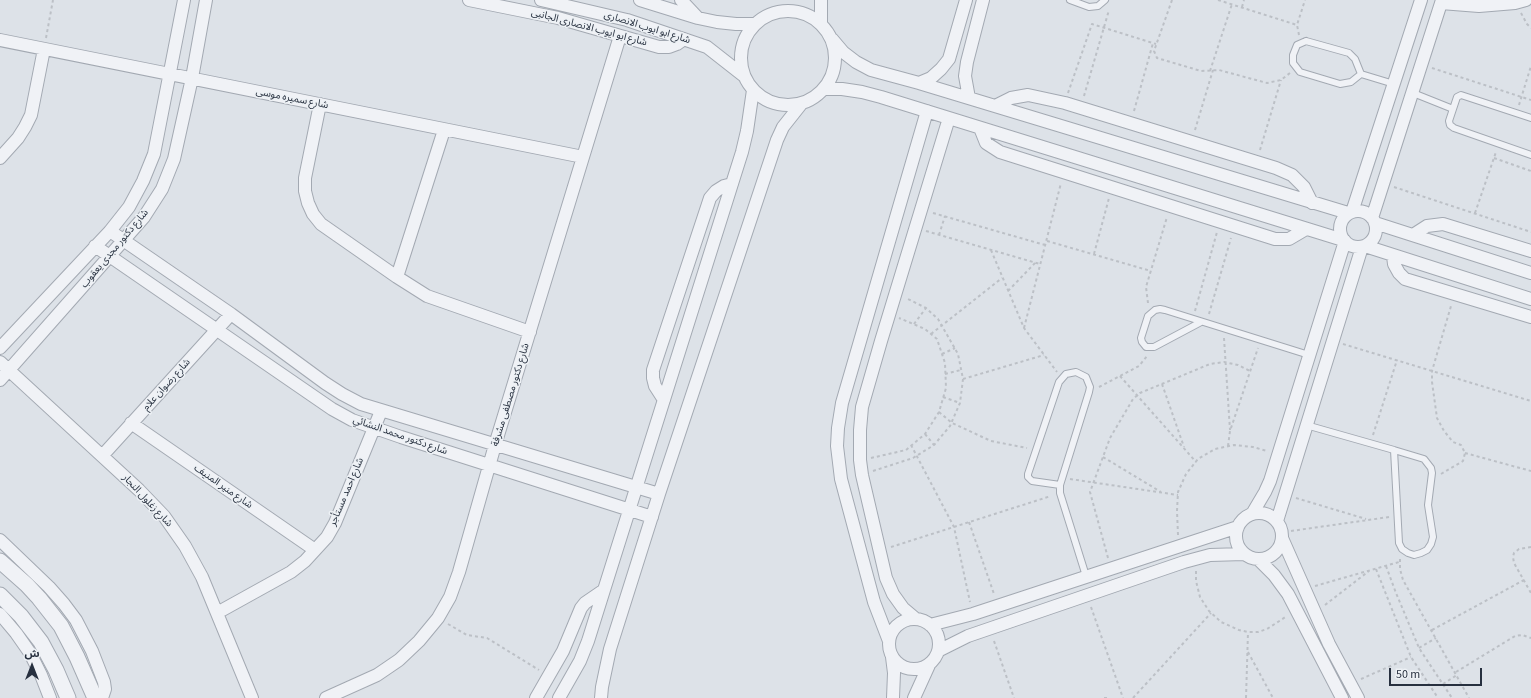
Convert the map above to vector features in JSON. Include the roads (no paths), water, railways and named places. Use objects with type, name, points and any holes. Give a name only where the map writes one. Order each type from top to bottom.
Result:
[{"type":"street","name":"شارع دكتور مجدى يعقوب","points":[[0,348],[110,231],[129,207],[149,168],[154,154],[184,0]]},
{"type":"street","name":"شارع دكتور مجدى يعقوب","points":[[0,380],[4,366],[110,257],[144,217],[162,189],[174,159],[192,78],[206,0]]},
{"type":"street","name":"شارع ابو ايوب الانصارى الجانبى","points":[[469,0],[558,18],[659,47],[669,47],[684,39]]},
{"type":"street","name":"شارع ابو ايوب الانصارى","points":[[541,0],[627,20],[707,47],[744,76]]},
{"type":"street","points":[[640,0],[698,18],[736,24],[755,24]]},
{"type":"street","points":[[681,0],[698,18]]},
{"type":"street","points":[[781,0],[766,16],[755,24],[743,43],[741,65],[744,76],[753,90],[762,98],[774,103],[786,105],[802,103],[816,96],[827,85],[834,71],[835,55],[832,40]]},
{"type":"street","points":[[820,23],[822,0]]},
{"type":"street","points":[[919,83],[931,78],[941,70],[949,59],[966,0]]},
{"type":"street","points":[[969,98],[965,76],[967,62],[983,0]]},
{"type":"street","points":[[1252,514],[1265,492],[1279,454],[1344,241],[1339,229],[1341,223],[1350,212],[1421,0]]},
{"type":"street","points":[[1258,559],[1271,556],[1280,545],[1280,531],[1285,495],[1363,246],[1372,240],[1376,232],[1374,220],[1384,183],[1442,2],[1479,6],[1521,2]]},
{"type":"street","points":[[766,16],[780,11],[794,11],[808,15],[820,23],[843,52],[856,62],[871,70],[969,98],[1312,203],[1350,212],[1361,211],[1374,220],[1413,235],[1531,273]]},
{"type":"street","name":"شارع دكتور مصطفى مشرفة","points":[[326,698],[377,675],[399,660],[419,641],[438,618],[450,597],[459,572],[495,445],[620,36]]},
{"type":"street","name":"شارع سميره موسى","points":[[0,40],[583,157]]},
{"type":"street","points":[[0,158],[18,138],[31,115],[44,49]]},
{"type":"street","points":[[823,89],[842,89],[862,92],[927,111],[1344,241],[1353,246],[1363,246],[1531,299]]},
{"type":"street","points":[[559,698],[580,662],[630,509],[732,184],[747,131],[753,90]]},
{"type":"street","points":[[995,106],[1011,98],[1028,95],[1065,103],[1131,123],[1276,168],[1292,175],[1304,187],[1312,203]]},
{"type":"street","points":[[601,698],[603,680],[610,649],[659,494],[777,140],[783,126],[802,103]]},
{"type":"street","points":[[320,104],[305,178],[305,191],[313,214],[321,224],[427,296],[530,332]]},
{"type":"street","points":[[892,698],[894,672],[892,657],[874,602],[841,479],[838,451],[838,428],[842,403],[927,111]]},
{"type":"street","points":[[916,619],[903,608],[893,594],[886,578],[862,475],[860,460],[860,430],[862,407],[949,118]]},
{"type":"street","points":[[980,128],[986,143],[991,148],[1000,152],[1275,239],[1289,239],[1306,229]]},
{"type":"street","points":[[397,277],[444,130]]},
{"type":"street","points":[[664,400],[655,386],[653,370],[710,198],[716,191],[724,186],[732,184]]},
{"type":"street","points":[[1413,235],[1426,226],[1443,224],[1531,251]]},
{"type":"street","name":"شارع دكتور محمد النشائي","points":[[110,231],[231,314],[342,394],[361,404],[659,494]]},
{"type":"street","name":"شارع دكتور محمد النشائي","points":[[95,246],[332,409],[352,420],[490,466],[652,517]]},
{"type":"street","points":[[1393,256],[1396,269],[1405,279],[1531,318]]},
{"type":"street","name":"شارع رضوان علام","points":[[102,456],[231,314]]},
{"type":"street","name":"شارع زغلول النجار","points":[[4,366],[139,490],[164,516],[188,552],[202,578],[252,698]]},
{"type":"street","name":"شارع احمد مستأجر","points":[[217,613],[291,572],[305,561],[327,537],[335,523],[381,411]]},
{"type":"street","name":"شارع منير المنيف","points":[[132,423],[315,550]]},
{"type":"street","points":[[1244,554],[1236,541],[1238,527],[1246,517],[1252,514],[1265,514],[1280,531],[1329,644],[1358,698]]},
{"type":"street","points":[[930,625],[973,614],[1238,527]]},
{"type":"street","points":[[0,540],[49,586],[76,620],[92,651],[104,682],[105,689],[102,698]]},
{"type":"street","points":[[938,651],[968,636],[989,628],[1196,558],[1210,555],[1244,554],[1258,559],[1274,575],[1288,594],[1342,698]]},
{"type":"street","points":[[0,561],[35,594],[61,626],[77,657],[95,698]]},
{"type":"street","points":[[536,698],[563,651],[581,608],[585,603],[604,590]]},
{"type":"street","points":[[0,595],[22,616],[41,642],[56,670],[68,698]]},
{"type":"street","points":[[0,614],[30,653],[50,698]]},
{"type":"street","points":[[888,641],[895,627],[908,619],[924,621],[930,625],[938,637],[938,651],[933,661],[921,668],[913,669],[901,665],[892,657]]},
{"type":"street","points":[[914,698],[928,664]]},
{"type":"lane","points":[[1069,0],[1089,8],[1098,6],[1105,1]]},
{"type":"lane","points":[[1310,41],[1349,53],[1355,59],[1361,74],[1351,82],[1340,84],[1300,72],[1293,63],[1293,55],[1296,47],[1302,42],[1310,41]]},
{"type":"lane","points":[[1361,74],[1394,84]]},
{"type":"lane","points":[[1413,93],[1453,109]]},
{"type":"lane","points":[[1531,118],[1461,95],[1457,97],[1449,121],[1452,126],[1531,155]]},
{"type":"lane","points":[[1204,322],[1150,348],[1143,345],[1141,338],[1148,316],[1151,312],[1160,309],[1193,319],[1204,322],[1224,328],[1309,355]]},
{"type":"lane","points":[[1060,485],[1035,482],[1030,479],[1028,474],[1062,378],[1071,372],[1082,374],[1089,382],[1089,392],[1061,478],[1060,493],[1086,576]]},
{"type":"lane","points":[[1306,425],[1394,450],[1424,460],[1431,468],[1428,505],[1433,538],[1427,550],[1421,554],[1408,553],[1402,549],[1399,543],[1396,516],[1394,450]]}]
